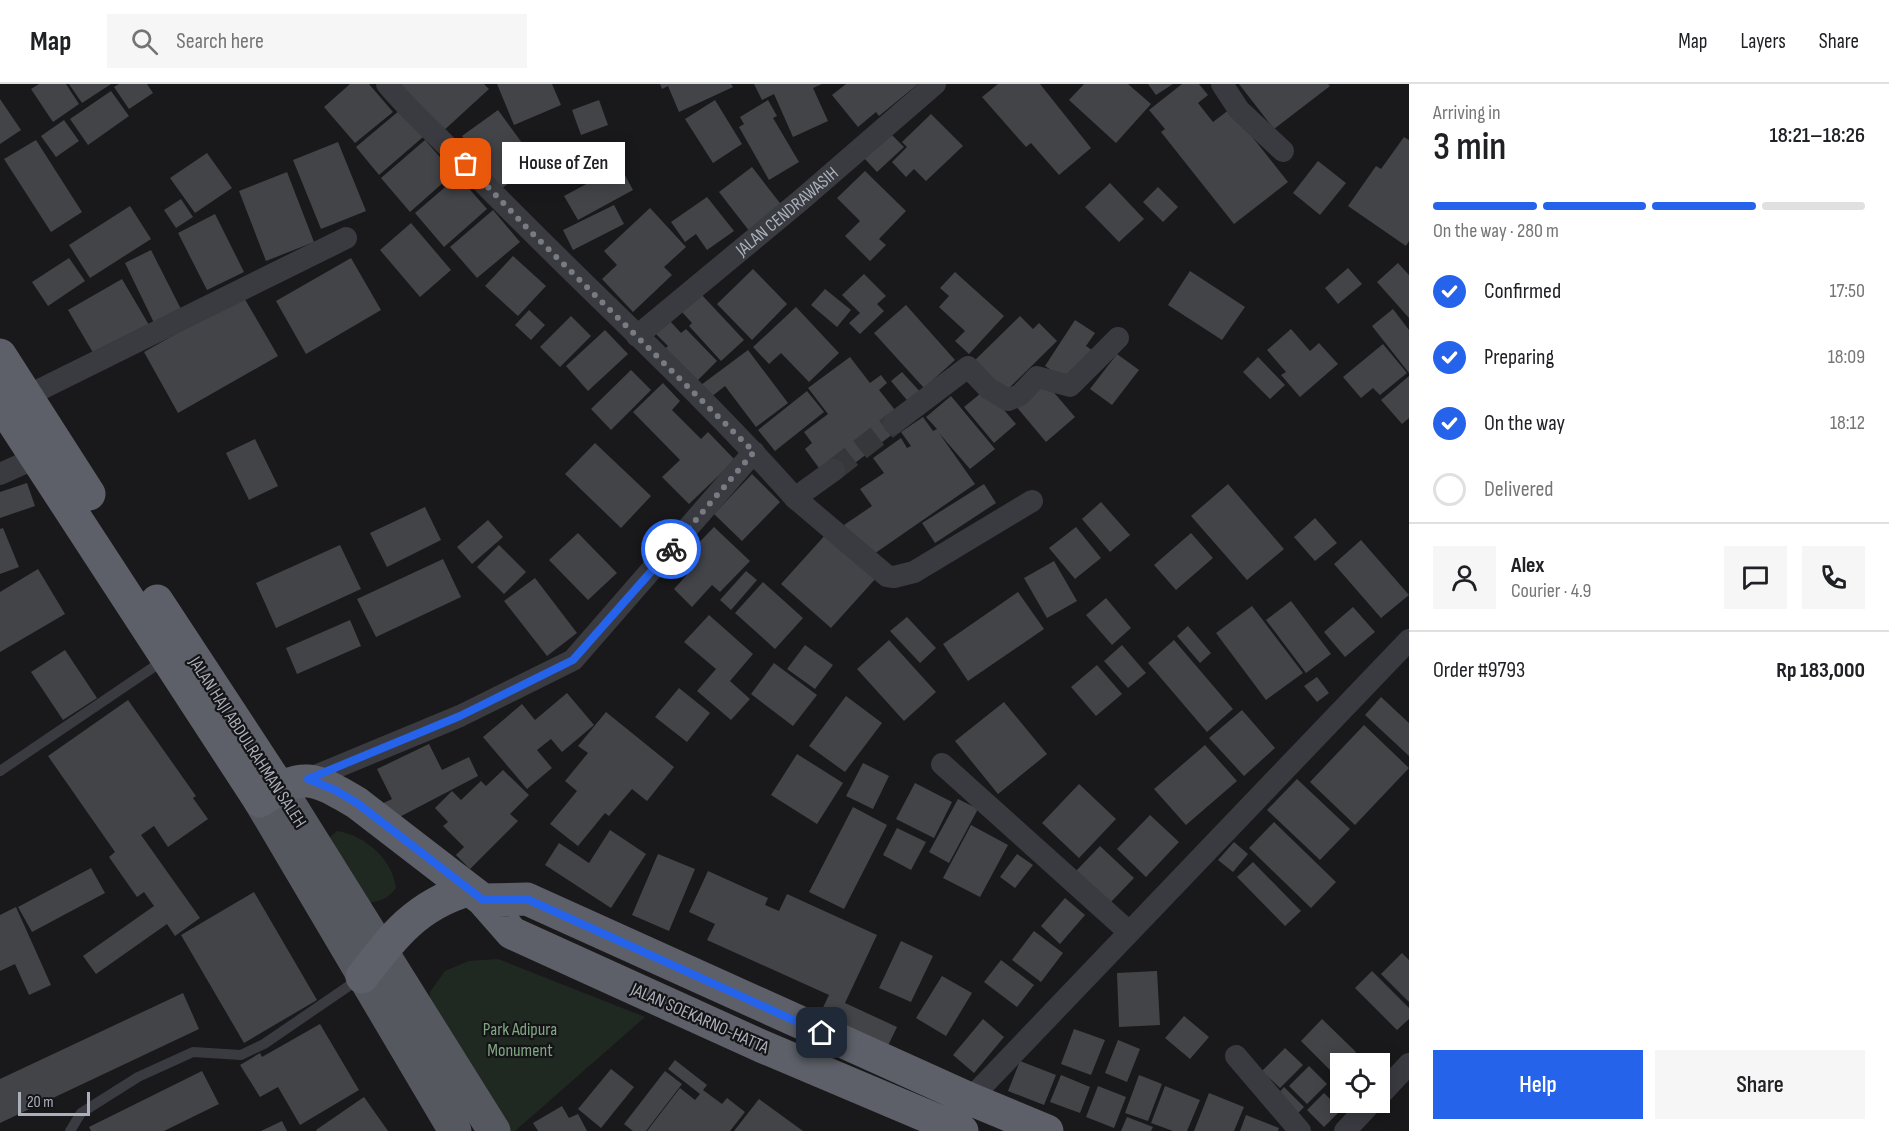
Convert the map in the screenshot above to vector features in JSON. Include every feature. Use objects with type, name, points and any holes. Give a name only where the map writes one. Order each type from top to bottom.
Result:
[{"type":"highway","name":"JALAN HAJI ABDULRAHMAN SALEH","points":[[0,355],[13,399],[38,457],[167,658],[283,789]]},
{"type":"highway","name":"JALAN HAJI ABDULRAHMAN SALEH","points":[[13,399],[283,789]]},
{"type":"highway","name":"JALAN SOEKARNO-HATTA","points":[[283,789],[335,790],[357,803],[476,895],[512,933],[761,1046],[962,1131]]},
{"type":"highway","name":"JALAN SOEKARNO-HATTA","points":[[476,895],[527,899],[970,1099],[1047,1131]]},
{"type":"highway","points":[[362,977],[400,928],[418,914],[448,896],[476,895]]},
{"type":"main road","name":"JALAN HAJI ABDULRAHMAN SALEH","points":[[283,789],[494,1131]]},
{"type":"main road","name":"JALAN HAJI ABDULRAHMAN SALEH","points":[[283,789],[362,977],[455,1131]]},
{"type":"street","points":[[387,84],[404,105],[754,452],[795,498],[887,576],[894,577],[914,572],[1032,501]]},
{"type":"street","name":"JALAN CENDRAWASIH","points":[[637,336],[801,200],[935,84]]},
{"type":"street","points":[[1222,84],[1239,110],[1283,151]]},
{"type":"street","points":[[13,399],[346,238]]},
{"type":"street","points":[[894,423],[968,366],[988,388],[1008,400],[1020,394],[1037,377],[1070,386],[1118,338]]},
{"type":"street","points":[[283,789],[460,716],[573,660],[754,452]]},
{"type":"street","points":[[0,474],[38,457]]},
{"type":"street","points":[[795,498],[834,470]]},
{"type":"street","points":[[970,1099],[1409,640]]},
{"type":"street","points":[[942,764],[1129,932]]},
{"type":"street","points":[[1236,1056],[1300,1131]]},
{"type":"street","points":[[1390,1084],[1409,1064]]},
{"type":"street","points":[[1345,1131],[1362,1113]]},
{"type":"lane","points":[[0,771],[167,658]]},
{"type":"lane","points":[[70,1131],[81,1113],[138,1077],[193,1052],[241,1055],[264,1044],[362,977]]},
{"type":"green space","points":[[337,831],[347,833],[367,843],[383,859],[394,878],[396,888],[386,898],[363,903],[329,838]]},
{"type":"green space","name":"Park Adipura Monument","points":[[498,959],[645,1017],[515,1131],[494,1131],[430,1015],[430,992],[445,971],[469,961]]},
{"type":"building","points":[[39,84],[66,84],[79,104],[53,122],[31,89]]},
{"type":"building","points":[[69,84],[111,84],[82,103]]},
{"type":"building","points":[[119,84],[147,84],[153,93],[129,109],[114,87]]},
{"type":"building","points":[[350,84],[369,84],[393,112],[355,143],[324,107]]},
{"type":"building","points":[[396,84],[484,84],[489,89],[441,133]]},
{"type":"building","points":[[497,84],[552,84],[561,105],[514,125]]},
{"type":"building","points":[[660,84],[731,84],[733,87],[679,112],[668,86],[662,89]]},
{"type":"building","points":[[754,84],[822,84],[813,88],[828,121],[793,137],[774,94],[762,100]]},
{"type":"building","points":[[846,84],[918,84],[879,116],[876,112],[858,127],[832,95]]},
{"type":"building","points":[[998,84],[1040,84],[1091,148],[1059,175],[1031,143],[1026,147],[982,97]]},
{"type":"building","points":[[1084,84],[1128,84],[1151,104],[1116,143],[1069,100]]},
{"type":"building","points":[[1148,84],[1173,84],[1156,95]]},
{"type":"building","points":[[1182,84],[1199,84],[1208,95],[1198,103],[1213,122],[1230,109],[1288,182],[1234,224],[1161,132],[1165,129],[1149,110]]},
{"type":"building","points":[[1239,84],[1328,84],[1330,86],[1274,129]]},
{"type":"building","points":[[111,91],[129,116],[88,145],[70,119]]},
{"type":"building","points":[[0,99],[21,130],[0,144]]},
{"type":"building","points":[[599,100],[608,125],[581,135],[572,110]]},
{"type":"building","points":[[715,100],[742,144],[713,163],[685,119]]},
{"type":"building","points":[[768,100],[777,116],[773,118],[799,162],[769,180],[739,127],[744,124],[740,117]]},
{"type":"building","points":[[400,110],[423,137],[379,175],[356,147]]},
{"type":"building","points":[[498,110],[536,162],[501,189],[462,136]]},
{"type":"building","points":[[931,114],[963,146],[926,181],[914,169],[906,177],[892,162],[907,147],[902,142]]},
{"type":"building","points":[[64,120],[79,141],[56,157],[41,136]]},
{"type":"building","points":[[890,133],[904,147],[877,172],[864,158]]},
{"type":"building","points":[[1404,137],[1409,140],[1409,241],[1406,246],[1348,206],[1376,166],[1381,169]]},
{"type":"building","points":[[36,140],[82,212],[51,232],[4,159]]},
{"type":"building","points":[[425,140],[454,173],[410,212],[381,178]]},
{"type":"building","points":[[338,142],[366,211],[321,229],[293,160]]},
{"type":"building","points":[[207,153],[232,188],[195,213],[170,178]]},
{"type":"building","points":[[1318,161],[1346,183],[1320,215],[1293,193]]},
{"type":"building","points":[[620,166],[633,190],[578,220],[564,196]]},
{"type":"building","points":[[752,167],[783,207],[750,232],[719,192]]},
{"type":"building","points":[[865,171],[906,211],[879,239],[886,245],[870,261],[845,236],[860,221],[837,198]]},
{"type":"building","points":[[287,172],[314,242],[266,261],[239,191]]},
{"type":"building","points":[[458,176],[487,209],[444,247],[415,213]]},
{"type":"building","points":[[1110,183],[1144,219],[1119,242],[1085,207]]},
{"type":"building","points":[[1158,187],[1178,207],[1163,222],[1143,202]]},
{"type":"building","points":[[707,197],[734,231],[707,250],[696,234],[685,242],[671,222]]},
{"type":"building","points":[[181,199],[193,217],[176,228],[164,210]]},
{"type":"building","points":[[614,205],[624,224],[573,250],[563,230]]},
{"type":"building","points":[[130,206],[151,239],[90,278],[69,245]]},
{"type":"building","points":[[650,208],[686,247],[664,267],[672,275],[633,312],[602,279],[617,265],[604,251]]},
{"type":"building","points":[[493,210],[520,242],[477,278],[450,247]]},
{"type":"building","points":[[215,214],[244,272],[207,290],[178,233]]},
{"type":"building","points":[[411,223],[451,270],[420,297],[380,250]]},
{"type":"building","points":[[151,250],[183,313],[156,327],[125,263]]},
{"type":"building","points":[[513,256],[546,286],[518,316],[485,286]]},
{"type":"building","points":[[69,258],[85,281],[48,306],[32,282]]},
{"type":"building","points":[[351,258],[381,310],[306,354],[276,301]]},
{"type":"building","points":[[1398,263],[1409,275],[1409,318],[1377,282]]},
{"type":"building","points":[[1348,268],[1362,284],[1338,304],[1325,288]]},
{"type":"building","points":[[753,269],[787,304],[752,340],[717,304]]},
{"type":"building","points":[[1190,271],[1245,307],[1222,340],[1168,305]]},
{"type":"building","points":[[955,272],[1004,316],[969,354],[955,341],[965,331],[939,307],[949,296],[940,288]]},
{"type":"building","points":[[864,274],[886,296],[877,304],[884,311],[860,334],[849,323],[860,313],[842,295]]},
{"type":"building","points":[[122,279],[149,325],[95,356],[68,310]]},
{"type":"building","points":[[825,289],[851,310],[837,327],[811,305]]},
{"type":"building","points":[[701,294],[744,340],[721,361],[689,326],[692,323],[682,312]]},
{"type":"building","points":[[243,296],[278,356],[178,413],[144,352]]},
{"type":"building","points":[[906,305],[955,360],[924,388],[874,333]]},
{"type":"building","points":[[796,307],[839,353],[809,382],[781,353],[769,364],[753,347]]},
{"type":"building","points":[[1393,309],[1409,330],[1409,373],[1372,326]]},
{"type":"building","points":[[529,310],[545,325],[531,340],[515,325]]},
{"type":"building","points":[[571,316],[591,336],[560,367],[540,347]]},
{"type":"building","points":[[1020,316],[1033,329],[1039,323],[1057,341],[1003,394],[972,363]]},
{"type":"building","points":[[669,320],[681,333],[686,329],[717,361],[693,385],[661,352],[668,346],[655,333]]},
{"type":"building","points":[[1075,320],[1095,333],[1086,346],[1092,350],[1071,383],[1045,366]]},
{"type":"building","points":[[1291,329],[1310,351],[1319,343],[1338,364],[1300,397],[1281,375],[1286,372],[1267,350]]},
{"type":"building","points":[[605,330],[628,354],[588,391],[566,366]]},
{"type":"building","points":[[1383,344],[1407,373],[1380,395],[1373,388],[1361,398],[1343,377]]},
{"type":"building","points":[[748,350],[788,403],[756,427],[725,386],[706,401],[697,388]]},
{"type":"building","points":[[1117,354],[1139,370],[1112,405],[1090,389]]},
{"type":"building","points":[[850,357],[870,383],[881,375],[887,383],[879,390],[899,415],[898,430],[838,476],[819,468],[805,449],[812,443],[804,432],[828,414],[808,388]]},
{"type":"building","points":[[1258,357],[1285,385],[1270,399],[1243,372]]},
{"type":"building","points":[[631,370],[651,390],[611,430],[591,409]]},
{"type":"building","points":[[902,372],[923,395],[911,405],[891,381]]},
{"type":"building","points":[[1409,376],[1409,418],[1402,424],[1381,400]]},
{"type":"building","points":[[1044,381],[1075,417],[1046,442],[1015,405]]},
{"type":"building","points":[[663,383],[680,401],[672,410],[701,439],[708,432],[735,460],[689,504],[662,477],[680,460],[633,412]]},
{"type":"building","points":[[986,389],[1016,424],[994,443],[964,407]]},
{"type":"building","points":[[807,391],[824,412],[775,451],[758,430]]},
{"type":"building","points":[[951,396],[995,449],[970,469],[939,433],[975,484],[871,556],[844,525],[872,506],[860,489],[884,473],[873,458],[901,438],[907,448],[911,446],[901,432],[923,417],[933,431],[937,429],[926,417]]},
{"type":"building","points":[[255,439],[278,486],[249,500],[226,453]]},
{"type":"building","points":[[595,443],[651,496],[621,528],[565,474]]},
{"type":"building","points":[[752,474],[780,502],[742,541],[714,514]]},
{"type":"building","points":[[27,483],[35,506],[0,518],[0,492]]},
{"type":"building","points":[[984,484],[996,503],[935,543],[922,523]]},
{"type":"building","points":[[1228,484],[1284,549],[1247,580],[1191,516]]},
{"type":"building","points":[[1101,502],[1130,535],[1110,552],[1082,519]]},
{"type":"building","points":[[425,507],[441,540],[387,567],[370,533]]},
{"type":"building","points":[[1315,518],[1337,543],[1315,561],[1294,537]]},
{"type":"building","points":[[488,520],[503,537],[472,564],[457,547]]},
{"type":"building","points":[[714,527],[750,561],[720,592],[712,585],[692,607],[674,589],[694,567],[684,558]]},
{"type":"building","points":[[1076,527],[1101,558],[1075,579],[1049,548]]},
{"type":"building","points":[[3,528],[19,567],[0,574],[0,529]]},
{"type":"building","points":[[578,533],[617,573],[588,600],[549,560]]},
{"type":"building","points":[[827,533],[877,577],[831,628],[781,584]]},
{"type":"building","points":[[1191,533],[1213,558],[1176,590],[1154,565]]},
{"type":"building","points":[[1361,540],[1409,595],[1381,618],[1334,564]]},
{"type":"building","points":[[340,545],[361,589],[276,628],[256,583]]},
{"type":"building","points":[[499,545],[526,572],[504,594],[477,567]]},
{"type":"building","points":[[443,559],[461,597],[376,637],[357,599]]},
{"type":"building","points":[[1054,561],[1077,601],[1047,618],[1024,578]]},
{"type":"building","points":[[38,569],[65,614],[0,652],[0,592]]},
{"type":"building","points":[[746,571],[757,580],[731,610],[720,600]]},
{"type":"building","points":[[535,578],[577,633],[547,656],[504,601]]},
{"type":"building","points":[[763,582],[803,618],[775,649],[735,613]]},
{"type":"building","points":[[1018,592],[1044,629],[968,681],[943,644]]},
{"type":"building","points":[[1106,598],[1131,628],[1112,645],[1086,615]]},
{"type":"building","points":[[1291,601],[1331,654],[1306,673],[1266,620]]},
{"type":"building","points":[[1252,606],[1303,673],[1266,700],[1216,633]]},
{"type":"building","points":[[1353,607],[1375,632],[1345,657],[1324,632]]},
{"type":"building","points":[[709,615],[753,654],[730,681],[750,699],[731,720],[697,691],[716,669],[684,642]]},
{"type":"building","points":[[907,617],[936,648],[920,663],[890,631]]},
{"type":"building","points":[[350,620],[361,646],[297,674],[286,648]]},
{"type":"building","points":[[1188,626],[1211,653],[1200,663],[1177,636]]},
{"type":"building","points":[[889,640],[936,692],[904,721],[857,669]]},
{"type":"building","points":[[1174,640],[1233,709],[1207,732],[1148,663]]},
{"type":"building","points":[[805,645],[833,665],[815,689],[787,669]]},
{"type":"building","points":[[1122,645],[1146,673],[1128,688],[1104,661]]},
{"type":"building","points":[[65,650],[97,698],[63,720],[31,672]]},
{"type":"building","points":[[774,663],[817,695],[793,726],[751,694]]},
{"type":"building","points":[[1097,665],[1122,694],[1096,716],[1071,687]]},
{"type":"building","points":[[1317,677],[1329,693],[1317,702],[1304,686]]},
{"type":"building","points":[[679,688],[710,713],[687,742],[655,717]]},
{"type":"building","points":[[567,693],[594,725],[562,752],[551,739],[537,750],[552,768],[527,789],[483,737],[522,704],[535,720]]},
{"type":"building","points":[[846,696],[882,723],[845,772],[809,746]]},
{"type":"building","points":[[1381,697],[1409,723],[1409,756],[1365,715]]},
{"type":"building","points":[[128,700],[196,796],[193,798],[208,819],[168,847],[154,826],[141,835],[200,918],[175,936],[167,924],[96,974],[83,956],[154,906],[144,892],[137,897],[109,857],[115,852],[48,756]]},
{"type":"building","points":[[1004,702],[1047,754],[998,794],[955,741]]},
{"type":"building","points":[[1242,710],[1275,748],[1244,776],[1209,738]]},
{"type":"building","points":[[606,712],[674,767],[647,801],[632,789],[609,816],[605,813],[578,846],[550,824],[577,791],[565,781],[588,753],[578,746]]},
{"type":"building","points":[[1364,725],[1409,768],[1355,825],[1310,782]]},
{"type":"building","points":[[429,744],[442,770],[469,757],[478,776],[386,824],[377,806],[392,799],[377,769]]},
{"type":"building","points":[[1205,745],[1237,781],[1186,825],[1154,789]]},
{"type":"building","points":[[797,754],[843,783],[817,824],[771,795]]},
{"type":"building","points":[[863,763],[889,776],[873,809],[846,796]]},
{"type":"building","points":[[503,770],[529,795],[510,814],[518,821],[470,869],[456,855],[464,847],[443,826],[448,822],[435,808],[452,791],[461,800],[481,781],[486,786]]},
{"type":"building","points":[[1297,779],[1350,829],[1320,860],[1267,810]]},
{"type":"building","points":[[915,783],[952,802],[934,838],[896,819]]},
{"type":"building","points":[[1079,784],[1116,819],[1079,858],[1042,823]]},
{"type":"building","points":[[958,799],[978,809],[949,863],[929,852]]},
{"type":"building","points":[[853,807],[887,825],[844,909],[809,892]]},
{"type":"building","points":[[1150,815],[1179,842],[1146,877],[1117,849]]},
{"type":"building","points":[[1274,822],[1336,882],[1311,908],[1249,848]]},
{"type":"building","points":[[971,825],[1008,845],[980,897],[943,878]]},
{"type":"building","points":[[897,828],[926,842],[911,870],[883,855]]},
{"type":"building","points":[[610,830],[646,854],[611,908],[545,865],[559,843],[589,863]]},
{"type":"building","points":[[1234,842],[1248,854],[1233,872],[1218,860]]},
{"type":"building","points":[[1100,846],[1134,878],[1109,904],[1075,872]]},
{"type":"building","points":[[658,854],[695,869],[669,931],[632,915]]},
{"type":"building","points":[[1017,854],[1033,865],[1015,888],[1000,877]]},
{"type":"building","points":[[1253,862],[1301,911],[1285,926],[1237,877]]},
{"type":"building","points":[[91,868],[105,893],[32,932],[18,907]]},
{"type":"building","points":[[708,871],[768,898],[765,905],[779,911],[787,894],[877,935],[845,1003],[897,1027],[883,1056],[815,1024],[829,995],[707,940],[715,924],[689,912]]},
{"type":"building","points":[[254,892],[317,1000],[244,1043],[181,935]]},
{"type":"building","points":[[1065,898],[1085,915],[1060,944],[1041,926]]},
{"type":"building","points":[[16,907],[51,985],[29,995],[15,964],[0,971],[0,915]]},
{"type":"building","points":[[1034,931],[1063,953],[1041,982],[1012,960]]},
{"type":"building","points":[[901,941],[933,956],[911,1002],[879,988]]},
{"type":"building","points":[[1402,953],[1409,960],[1409,1002],[1381,974]]},
{"type":"building","points":[[1001,960],[1034,985],[1017,1007],[984,982]]},
{"type":"building","points":[[1157,971],[1160,1025],[1119,1027],[1117,973]]},
{"type":"building","points":[[1372,971],[1409,1008],[1409,1019],[1397,1030],[1355,988]]},
{"type":"building","points":[[942,976],[972,993],[946,1036],[916,1018]]},
{"type":"building","points":[[183,993],[199,1029],[0,1123],[0,1079]]},
{"type":"building","points":[[1184,1016],[1209,1037],[1190,1059],[1165,1038]]},
{"type":"building","points":[[983,1019],[1004,1037],[974,1073],[953,1055]]},
{"type":"building","points":[[1322,1019],[1356,1052],[1330,1053],[1330,1070],[1301,1041]]},
{"type":"building","points":[[320,1024],[359,1090],[300,1125],[278,1087],[260,1097],[240,1065],[260,1053],[262,1057]]},
{"type":"building","points":[[1074,1029],[1105,1040],[1091,1075],[1061,1064]]},
{"type":"building","points":[[1118,1040],[1140,1049],[1127,1082],[1105,1073]]},
{"type":"building","points":[[1285,1048],[1303,1065],[1280,1088],[1262,1071]]},
{"type":"building","points":[[675,1060],[707,1085],[703,1090],[722,1104],[727,1098],[745,1112],[730,1131],[647,1131],[680,1088],[695,1100],[700,1094],[668,1069]]},
{"type":"building","points":[[1020,1061],[1056,1075],[1044,1105],[1008,1091]]},
{"type":"building","points":[[1309,1066],[1327,1084],[1307,1104],[1289,1086]]},
{"type":"building","points":[[611,1069],[634,1087],[601,1128],[578,1109]]},
{"type":"building","points":[[202,1071],[219,1104],[164,1131],[91,1131],[89,1127]]},
{"type":"building","points":[[665,1071],[682,1084],[646,1131],[633,1131],[624,1124]]},
{"type":"building","points":[[1061,1075],[1090,1087],[1080,1113],[1050,1102]]},
{"type":"building","points":[[1139,1075],[1162,1084],[1148,1121],[1125,1113]]},
{"type":"building","points":[[1098,1086],[1126,1097],[1114,1128],[1086,1117]]},
{"type":"building","points":[[1165,1086],[1200,1100],[1187,1131],[1173,1131],[1151,1123]]},
{"type":"building","points":[[1284,1087],[1304,1107],[1294,1117],[1275,1097]]},
{"type":"building","points":[[1209,1093],[1244,1107],[1234,1131],[1194,1131]]},
{"type":"building","points":[[1324,1093],[1330,1099],[1330,1113],[1338,1113],[1324,1127],[1307,1110]]},
{"type":"building","points":[[364,1097],[388,1131],[316,1130]]},
{"type":"building","points":[[759,1099],[803,1131],[734,1131]]},
{"type":"building","points":[[562,1106],[569,1118],[578,1114],[587,1131],[538,1131],[533,1123]]},
{"type":"building","points":[[1246,1115],[1279,1128],[1278,1131],[1240,1131]]},
{"type":"building","points":[[1127,1117],[1153,1127],[1151,1131],[1121,1131]]},
{"type":"building","points":[[282,1121],[287,1131],[261,1131]]},
{"type":"tunnel","points":[[834,470],[894,423]]},
{"type":"way so far","points":[[466,164],[531,232],[754,452],[671,549]]},
{"type":"place","name":"House of Zen","points":[[466,164]]},
{"type":"route","points":[[671,549],[573,660],[552,673],[460,716],[308,779],[335,790],[357,803],[483,900],[527,899],[822,1033]]}]
